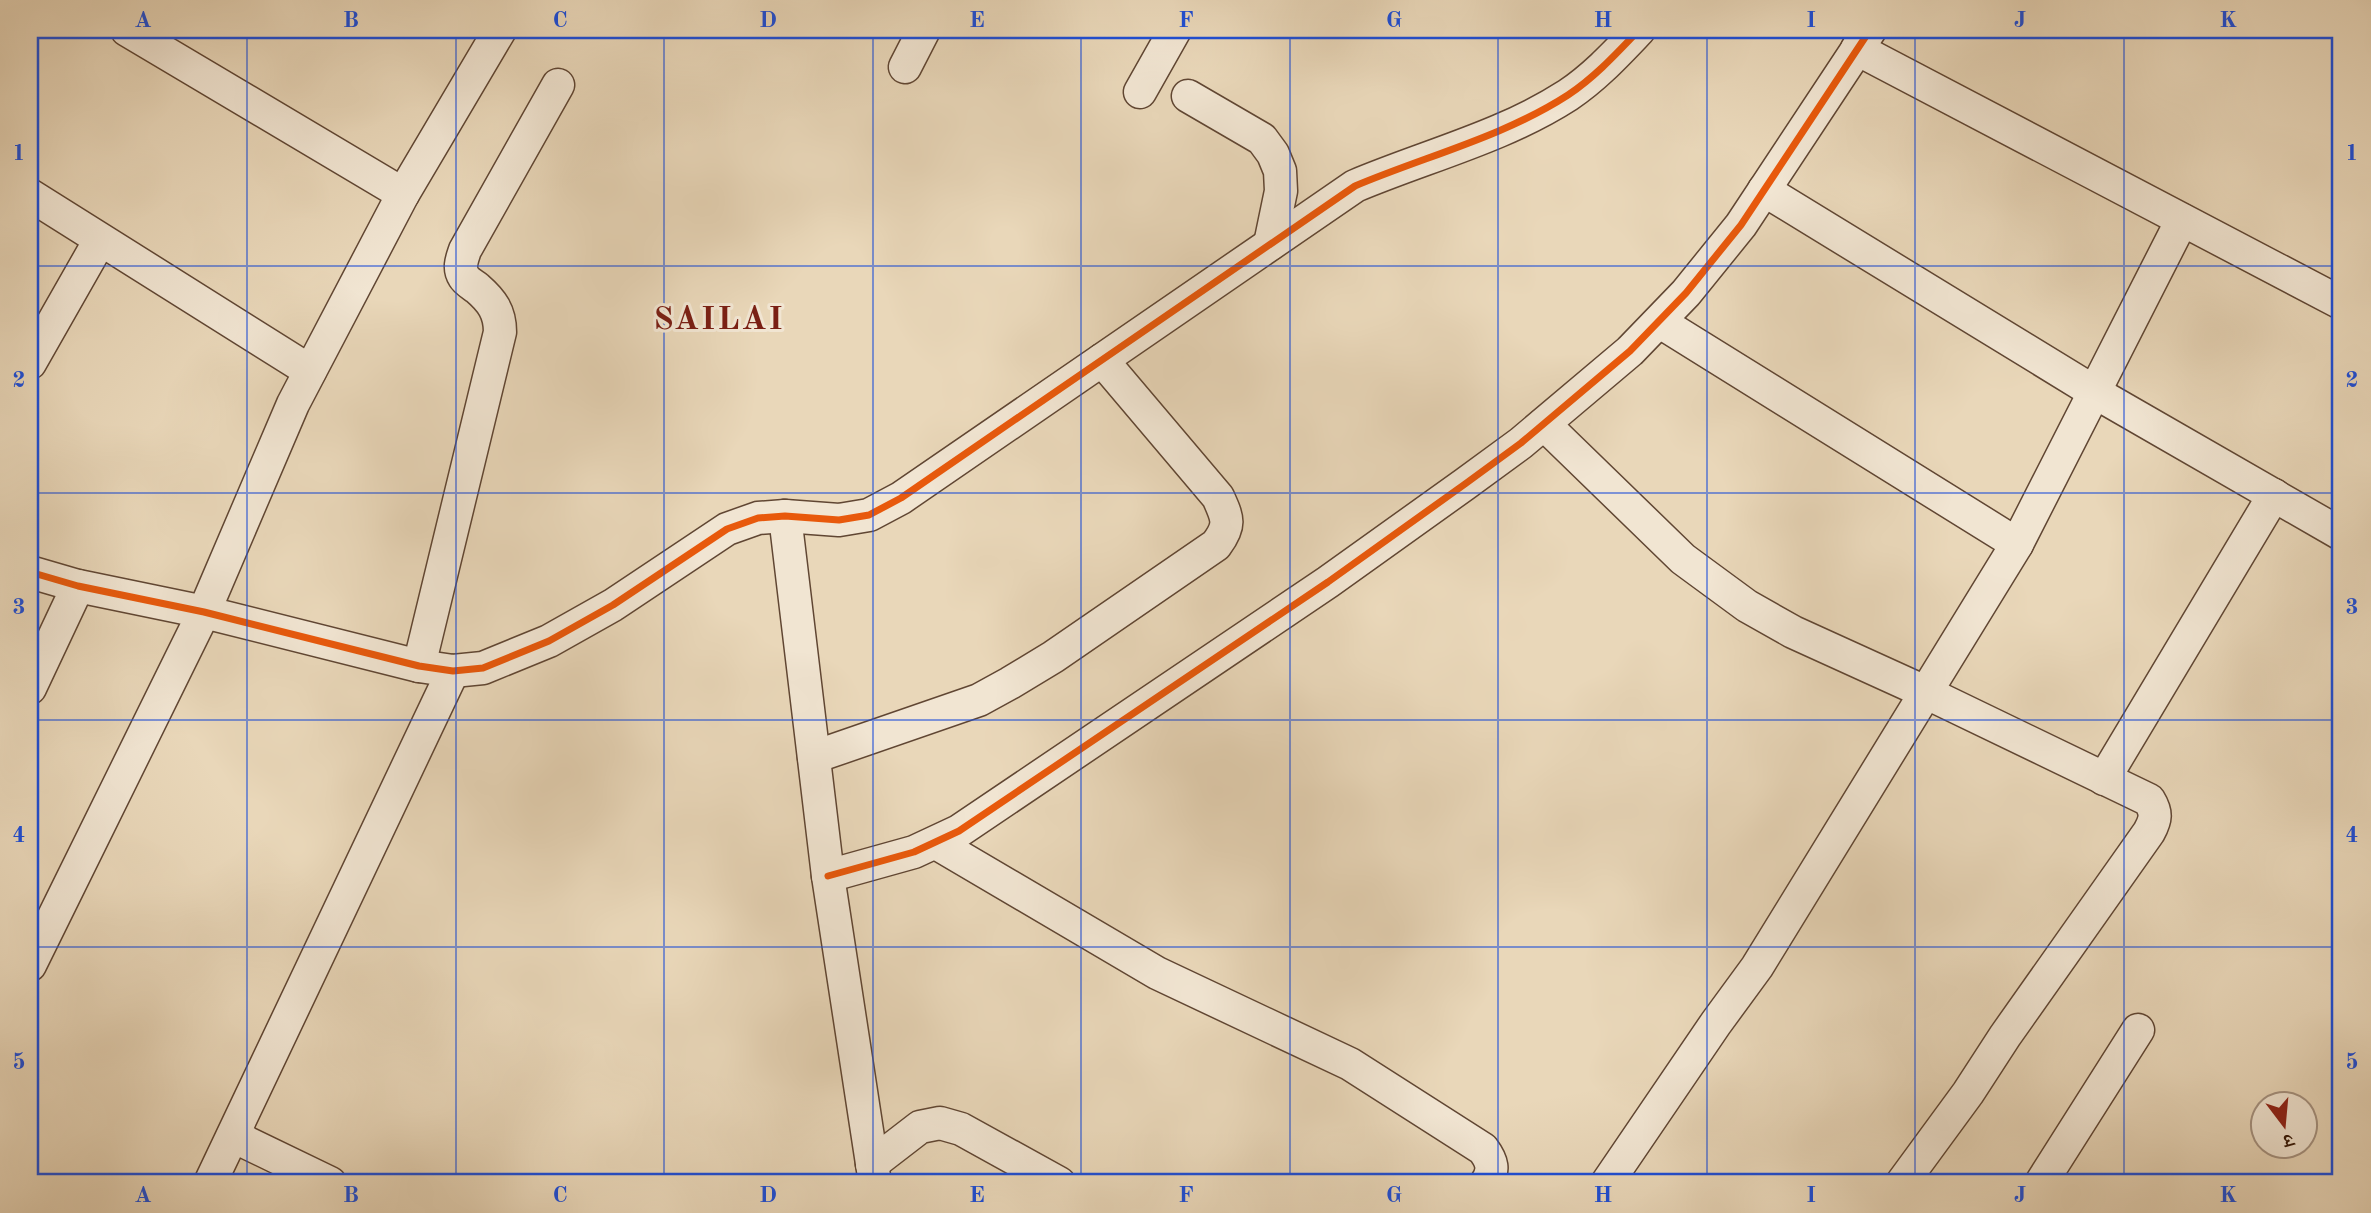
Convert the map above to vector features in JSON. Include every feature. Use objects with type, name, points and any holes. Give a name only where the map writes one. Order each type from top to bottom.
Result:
[{"type":"street","points":[[127,30],[403,194]]},
{"type":"street","points":[[30,965],[204,612],[293,404],[403,194],[500,30]]},
{"type":"street","points":[[905,67],[924,30]]},
{"type":"street","points":[[1140,92],[1175,30]]},
{"type":"street","points":[[30,572],[78,586],[204,612],[419,666],[453,671],[483,668],[549,641],[613,605],[727,529],[758,518],[785,516],[839,520],[869,515],[901,498],[1356,187],[1398,168],[1485,136],[1546,108],[1570,94],[1605,65],[1639,30]]},
{"type":"street","points":[[828,876],[914,852],[959,831],[1328,582],[1544,424],[1660,322],[1713,260],[1741,225],[1864,40],[2182,220],[2341,303]]},
{"type":"street","points":[[419,666],[500,332],[500,319],[495,307],[464,278],[460,264],[465,250],[558,85]]},
{"type":"street","points":[[1188,96],[1262,139],[1273,154],[1280,171],[1281,191],[1270,244]]},
{"type":"street","points":[[1764,190],[2096,393],[2341,534]]},
{"type":"street","points":[[30,195],[310,371]]},
{"type":"street","points":[[1607,1183],[1757,967],[2017,544],[2182,220]]},
{"type":"street","points":[[30,363],[100,240]]},
{"type":"street","points":[[1660,322],[2017,544]]},
{"type":"street","points":[[814,757],[979,700],[1053,657],[1216,545],[1226,531],[1226,515],[1218,497],[1102,360]]},
{"type":"street","points":[[1544,424],[1683,559],[1747,606],[1793,632],[2149,800],[2156,811],[2154,821],[1968,1093],[1902,1183]]},
{"type":"street","points":[[2104,779],[2274,495]]},
{"type":"street","points":[[785,516],[828,876],[874,1174]]},
{"type":"street","points":[[30,688],[78,586]]},
{"type":"street","points":[[210,1183],[453,671]]},
{"type":"street","points":[[936,844],[1157,974],[1350,1064],[1483,1149],[1490,1158],[1493,1170],[1486,1183]]},
{"type":"street","points":[[2050,1180],[2138,1030]]},
{"type":"street","points":[[874,1174],[920,1127],[940,1123],[961,1129],[1059,1183]]},
{"type":"street","points":[[233,1136],[330,1183]]},
{"type":"cycle path","points":[[30,572],[78,586],[204,612],[419,666],[453,671],[483,668],[549,641],[613,605],[727,529],[758,518],[785,516],[839,520],[869,515],[901,498],[1355,186],[1491,134],[1543,110],[1587,80],[1639,30]]},
{"type":"cycle path","points":[[828,876],[914,852],[959,831],[1328,582],[1521,443],[1630,351],[1686,293],[1741,225],[1870,30]]},
{"type":"district","name":"SAILAI","points":[[719,320]]}]
